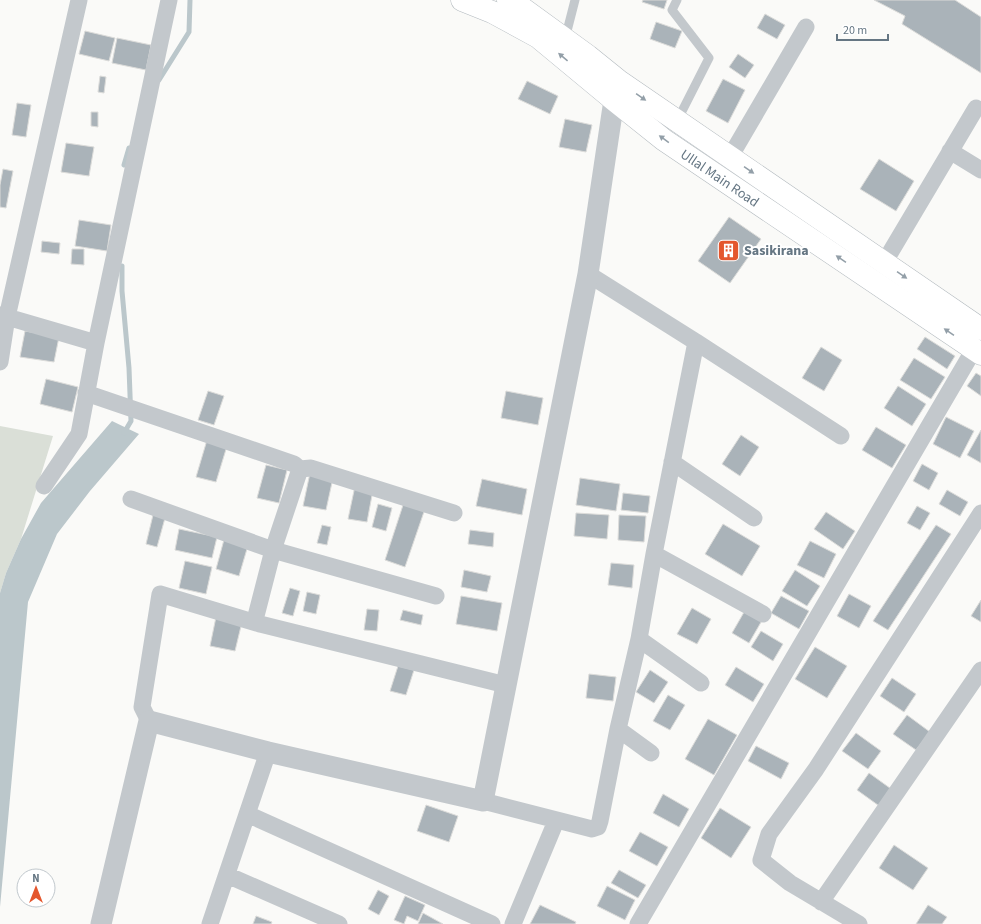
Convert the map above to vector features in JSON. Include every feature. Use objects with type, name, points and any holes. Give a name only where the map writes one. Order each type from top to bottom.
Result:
[{"type":"main road","name":"Ullal Main Road","points":[[462,0],[522,8],[588,56],[616,91],[664,140],[979,342]]},
{"type":"main road","name":"Ullal Main Road","points":[[498,4],[538,37],[616,91],[677,121],[884,263],[979,342]]},
{"type":"street","points":[[0,362],[4,316],[79,0]]},
{"type":"street","points":[[44,486],[79,434],[96,343],[168,0]]},
{"type":"street","points":[[730,158],[806,27]]},
{"type":"street","points":[[483,801],[588,274],[616,91]]},
{"type":"street","points":[[884,263],[976,108]]},
{"type":"street","points":[[950,151],[981,170]]},
{"type":"street","points":[[588,274],[696,342],[840,436]]},
{"type":"street","points":[[4,316],[96,343]]},
{"type":"street","points":[[149,721],[268,752],[483,801],[592,829],[598,827],[618,729],[639,639],[654,554],[696,342]]},
{"type":"street","points":[[638,924],[979,342]]},
{"type":"street","points":[[86,393],[294,464],[300,470]]},
{"type":"street","points":[[672,462],[754,518]]},
{"type":"street","points":[[300,470],[311,468],[454,513]]},
{"type":"street","points":[[260,624],[257,621],[256,616],[273,550],[300,470]]},
{"type":"street","points":[[131,500],[273,550],[436,596]]},
{"type":"street","points":[[859,924],[790,882],[761,860],[769,834],[816,769],[981,513]]},
{"type":"street","points":[[654,554],[763,614]]},
{"type":"street","points":[[101,924],[149,721],[142,707],[160,594],[260,624],[506,686]]},
{"type":"street","points":[[639,639],[701,683]]},
{"type":"street","points":[[821,902],[981,670]]},
{"type":"street","points":[[618,729],[651,753]]},
{"type":"street","points":[[210,924],[268,752]]},
{"type":"street","points":[[247,814],[492,924]]},
{"type":"street","points":[[513,924],[556,820]]},
{"type":"street","points":[[227,875],[339,924]]},
{"type":"lane","points":[[565,39],[576,0]]},
{"type":"lane","points":[[676,0],[672,10],[709,58],[677,121]]},
{"type":"shaded area","points":[[112,421],[139,434],[90,491],[57,534],[28,602],[0,907],[0,593],[6,573],[21,539],[41,503]]},
{"type":"shaded area","points":[[0,426],[53,436],[21,539],[6,573],[0,593]]},
{"type":"building","points":[[643,0],[667,0],[664,9],[642,2]]},
{"type":"building","points":[[874,0],[955,0],[981,17],[981,73],[902,24],[905,16]]},
{"type":"building","points":[[765,14],[785,25],[777,39],[757,28]]},
{"type":"building","points":[[656,22],[682,31],[675,48],[650,39]]},
{"type":"building","points":[[85,31],[115,38],[109,61],[79,54]]},
{"type":"building","points":[[117,38],[151,45],[146,70],[112,63]]},
{"type":"building","points":[[738,54],[754,65],[745,78],[729,67]]},
{"type":"building","points":[[100,76],[106,77],[104,93],[98,92]]},
{"type":"building","points":[[723,79],[745,90],[728,123],[706,111]]},
{"type":"building","points":[[527,81],[558,96],[550,114],[518,99]]},
{"type":"building","points":[[17,103],[31,105],[26,137],[12,135]]},
{"type":"building","points":[[91,112],[98,112],[98,127],[91,126]]},
{"type":"building","points":[[565,119],[592,125],[586,152],[559,147]]},
{"type":"building","points":[[66,143],[94,147],[89,176],[61,172]]},
{"type":"building","points":[[879,159],[914,181],[896,211],[860,189]]},
{"type":"building","points":[[3,169],[13,171],[6,208],[0,207],[0,185]]},
{"type":"building","name":"Sasikirana","points":[[729,217],[761,239],[730,283],[698,261]]},
{"type":"building","points":[[79,220],[111,225],[107,251],[75,246]]},
{"type":"building","points":[[42,241],[60,243],[59,254],[41,252]]},
{"type":"building","points":[[72,249],[84,249],[84,265],[71,264]]},
{"type":"building","points":[[25,331],[59,337],[54,362],[20,357]]},
{"type":"building","points":[[925,337],[955,356],[947,369],[917,349]]},
{"type":"building","points":[[821,347],[842,360],[824,391],[802,378]]},
{"type":"building","points":[[914,358],[945,377],[931,399],[900,380]]},
{"type":"building","points":[[976,373],[981,376],[981,396],[967,386]]},
{"type":"building","points":[[46,379],[78,387],[72,412],[40,404]]},
{"type":"building","points":[[898,386],[926,404],[912,426],[884,408]]},
{"type":"building","points":[[208,391],[224,396],[214,425],[198,420]]},
{"type":"building","points":[[506,391],[543,398],[538,425],[501,418]]},
{"type":"building","points":[[946,417],[974,431],[960,458],[933,444]]},
{"type":"building","points":[[876,427],[906,445],[892,468],[862,450]]},
{"type":"building","points":[[981,430],[981,463],[967,455]]},
{"type":"building","points":[[741,435],[759,447],[740,476],[722,464]]},
{"type":"building","points":[[207,440],[227,446],[216,482],[196,477]]},
{"type":"building","points":[[922,464],[938,473],[929,490],[913,481]]},
{"type":"building","points":[[266,465],[287,470],[279,503],[257,498]]},
{"type":"building","points":[[310,473],[333,478],[326,510],[303,506]]},
{"type":"building","points":[[580,478],[620,484],[616,511],[576,505]]},
{"type":"building","points":[[482,479],[527,489],[522,515],[476,506]]},
{"type":"building","points":[[355,486],[373,490],[367,522],[348,519]]},
{"type":"building","points":[[947,490],[968,502],[960,516],[939,504]]},
{"type":"building","points":[[623,493],[650,496],[648,513],[621,510]]},
{"type":"building","points":[[405,499],[426,506],[405,567],[385,560]]},
{"type":"building","points":[[378,504],[392,508],[386,531],[372,527]]},
{"type":"building","points":[[917,506],[930,513],[920,530],[907,523]]},
{"type":"building","points":[[826,512],[855,531],[843,549],[814,529]]},
{"type":"building","points":[[576,513],[609,515],[607,539],[574,536]]},
{"type":"building","points":[[153,515],[165,518],[157,547],[146,544]]},
{"type":"building","points":[[619,515],[646,516],[644,542],[618,540]]},
{"type":"building","points":[[723,524],[760,546],[742,576],[705,554]]},
{"type":"building","points":[[322,525],[331,527],[327,545],[317,543]]},
{"type":"building","points":[[936,525],[951,534],[888,630],[873,621]]},
{"type":"building","points":[[179,529],[217,537],[212,558],[175,550]]},
{"type":"building","points":[[470,530],[494,533],[493,547],[468,544]]},
{"type":"building","points":[[225,536],[249,542],[239,576],[216,569]]},
{"type":"building","points":[[810,541],[836,554],[824,578],[797,565]]},
{"type":"building","points":[[185,561],[212,567],[206,594],[179,588]]},
{"type":"building","points":[[611,563],[634,565],[632,588],[608,585]]},
{"type":"building","points":[[464,570],[491,576],[487,592],[461,587]]},
{"type":"building","points":[[795,570],[820,586],[807,606],[782,591]]},
{"type":"building","points":[[290,588],[300,591],[293,616],[282,613]]},
{"type":"building","points":[[307,592],[320,595],[316,614],[303,611]]},
{"type":"building","points":[[849,594],[871,606],[859,628],[837,616]]},
{"type":"building","points":[[461,596],[502,603],[497,631],[456,624]]},
{"type":"building","points":[[781,596],[809,611],[799,629],[771,613]]},
{"type":"building","points":[[981,600],[981,622],[971,616]]},
{"type":"building","points":[[747,607],[764,617],[749,643],[732,633]]},
{"type":"building","points":[[692,608],[711,619],[697,644],[677,634]]},
{"type":"building","points":[[367,609],[379,610],[377,631],[364,630]]},
{"type":"building","points":[[403,610],[423,615],[421,625],[400,620]]},
{"type":"building","points":[[216,617],[242,622],[235,651],[210,646]]},
{"type":"building","points":[[761,631],[783,644],[773,661],[751,647]]},
{"type":"building","points":[[815,647],[847,666],[827,698],[795,679]]},
{"type":"building","points":[[398,666],[414,670],[406,695],[390,691]]},
{"type":"building","points":[[736,667],[764,684],[753,702],[725,685]]},
{"type":"building","points":[[650,670],[668,682],[654,703],[636,692]]},
{"type":"building","points":[[589,674],[616,677],[613,701],[586,698]]},
{"type":"building","points":[[892,678],[916,694],[904,712],[880,696]]},
{"type":"building","points":[[668,695],[685,705],[670,730],[653,721]]},
{"type":"building","points":[[907,715],[930,732],[916,750],[893,734]]},
{"type":"building","points":[[708,719],[737,735],[714,775],[685,759]]},
{"type":"building","points":[[856,733],[881,751],[868,769],[842,751]]},
{"type":"building","points":[[756,746],[789,763],[781,779],[748,761]]},
{"type":"building","points":[[869,773],[894,791],[882,808],[857,790]]},
{"type":"building","points":[[663,794],[689,809],[679,827],[653,813]]},
{"type":"building","points":[[426,805],[458,816],[449,842],[417,831]]},
{"type":"building","points":[[720,808],[751,827],[731,858],[701,838]]},
{"type":"building","points":[[640,832],[668,847],[657,866],[629,851]]},
{"type":"building","points":[[894,845],[928,868],[913,890],[879,868]]},
{"type":"building","points":[[619,870],[646,885],[638,898],[611,883]]},
{"type":"building","points":[[607,886],[635,900],[625,920],[597,906]]},
{"type":"building","points":[[378,890],[389,896],[379,915],[368,909]]},
{"type":"building","points":[[405,896],[425,905],[418,921],[407,916],[404,924],[394,920]]},
{"type":"building","points":[[540,905],[576,922],[575,924],[530,924]]},
{"type":"building","points":[[928,905],[947,917],[942,924],[916,924]]},
{"type":"building","points":[[423,913],[443,924],[418,924]]},
{"type":"building","points":[[256,916],[272,922],[271,924],[253,924]]},
{"type":"waterway","points":[[159,80],[189,32],[190,0]]},
{"type":"waterway","points":[[124,165],[129,148]]},
{"type":"waterway","points":[[122,266],[122,291],[129,368],[131,421],[124,433]]},
{"type":"place","name":"Sasikirana","points":[[729,250]]}]
